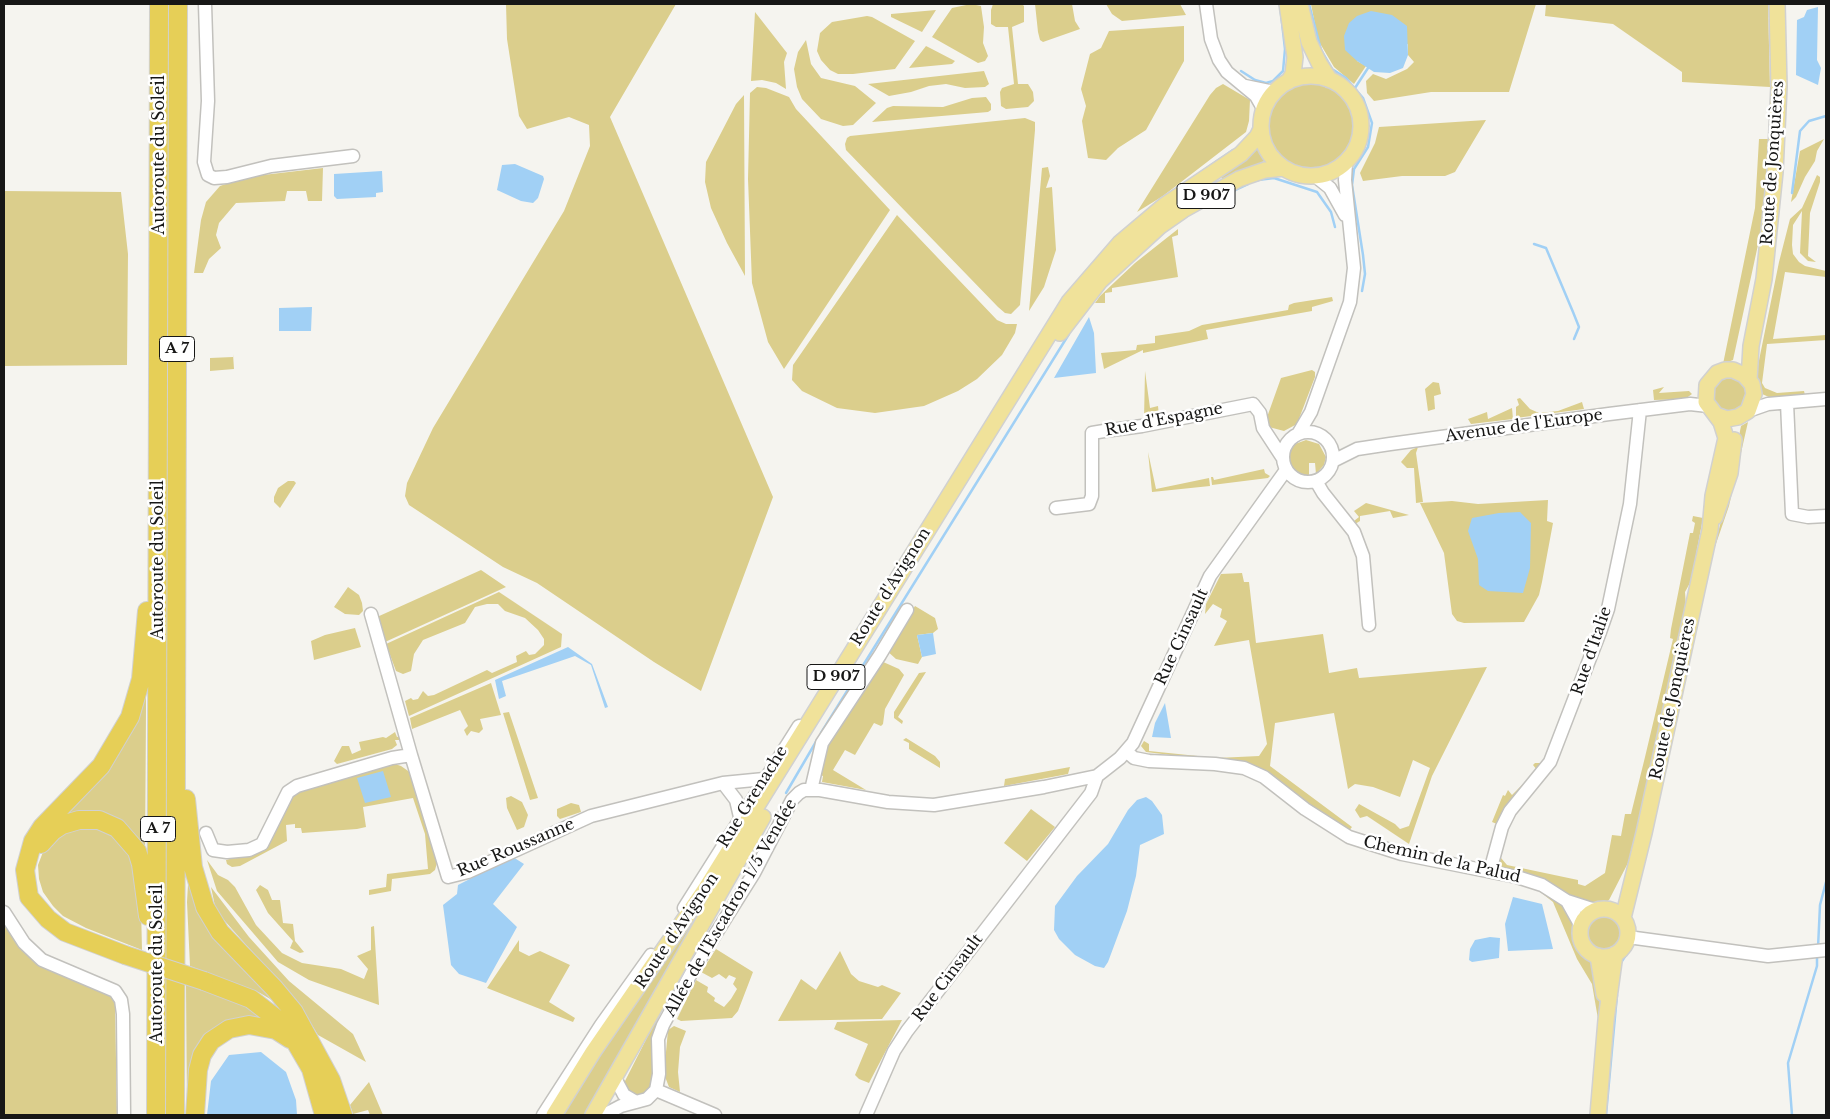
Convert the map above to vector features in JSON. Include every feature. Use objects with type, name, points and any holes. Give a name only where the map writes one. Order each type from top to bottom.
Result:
[{"type":"highway","name":"Autoroute du Soleil","points":[[156,1115],[159,4]]},
{"type":"highway","name":"Autoroute du Soleil","points":[[175,1115],[178,4]]},
{"type":"highway","points":[[158,542],[152,570],[141,679],[130,717],[100,766],[42,827],[33,841],[25,870],[29,897],[48,919],[65,932],[257,995],[276,1008],[331,1080],[343,1115]]},
{"type":"highway","points":[[176,695],[182,731],[191,855],[200,896],[220,932],[274,988],[294,1012],[305,1044],[324,1115]]},
{"type":"highway","points":[[125,952],[74,929],[63,922],[43,903],[32,877],[34,860],[46,836],[62,825],[79,820],[98,820],[109,823],[124,834],[137,851],[145,886],[147,916],[157,932]]},
{"type":"highway","points":[[195,1115],[198,1070],[202,1055],[211,1041],[221,1034],[229,1029],[249,1025],[264,1026],[305,1044]]},
{"type":"main road","points":[[1287,4],[1295,57],[1293,74],[1288,82]]},
{"type":"main road","points":[[1300,4],[1309,42],[1319,63],[1330,80],[1350,95],[1360,117],[1359,141],[1346,162],[1332,172],[1315,176]]},
{"type":"main road","name":"Route de Jonquières","points":[[1764,279],[1778,129],[1779,46],[1777,4]]},
{"type":"main road","name":"Route de Jonquières","points":[[1710,530],[1724,497],[1730,474],[1735,429],[1754,394],[1749,380],[1751,346],[1764,279],[1775,241],[1779,211],[1785,102],[1786,4]]},
{"type":"main road","points":[[1284,168],[1268,151],[1262,129],[1264,110],[1274,92],[1288,82],[1309,76],[1330,80]]},
{"type":"main road","points":[[1778,129],[1785,102]]},
{"type":"main road","name":"Route d'Avignon","points":[[554,1115],[593,1052],[701,896],[1069,302],[1120,243],[1166,205],[1241,154],[1262,129]]},
{"type":"main road","name":"Route d'Avignon","points":[[593,1115],[671,976],[806,744],[1039,366],[1080,304],[1100,281],[1138,244],[1183,210],[1239,179],[1265,170],[1284,168]]},
{"type":"main road","name":"D 907","points":[[1284,168],[1299,175],[1315,176]]},
{"type":"main road","name":"Route de Jonquières","points":[[1733,370],[1751,346]]},
{"type":"main road","points":[[1743,414],[1727,419],[1710,405],[1711,378],[1725,370],[1733,370],[1749,380]]},
{"type":"main road","name":"Route de Jonquières","points":[[1628,938],[1628,930],[1623,918],[1634,867],[1644,833],[1710,530],[1713,496],[1726,438],[1725,430],[1710,405]]},
{"type":"main road","name":"Route de Jonquières","points":[[1581,926],[1584,919],[1602,910],[1634,867]]},
{"type":"main road","points":[[1602,910],[1623,918]]},
{"type":"main road","points":[[1581,926],[1580,932],[1583,945],[1587,950],[1598,956],[1615,954],[1626,944],[1628,938]]},
{"type":"main road","points":[[1598,1115],[1606,1020],[1615,954]]},
{"type":"main road","points":[[1598,956],[1603,978],[1606,1020]]},
{"type":"street","points":[[205,4],[208,101],[204,162],[208,175],[214,178],[226,177],[271,166],[353,156]]},
{"type":"street","points":[[1206,4],[1211,39],[1219,60],[1227,72],[1246,86],[1264,110]]},
{"type":"street","name":"Route de Jonquières","points":[[1779,46],[1783,57],[1785,102]]},
{"type":"street","points":[[1246,86],[1274,92]]},
{"type":"street","points":[[1311,412],[1316,433],[1330,444],[1333,461],[1325,476],[1316,481],[1301,482],[1293,478],[1286,470],[1282,457],[1293,437],[1311,412],[1350,302],[1354,268],[1345,180],[1346,162]]},
{"type":"street","points":[[1315,176],[1337,197],[1349,226]]},
{"type":"street","points":[[1754,394],[1768,404]]},
{"type":"street","points":[[1743,414],[1768,404],[1826,399]]},
{"type":"street","points":[[1787,403],[1792,514],[1808,517],[1826,516]]},
{"type":"street","name":"Rue d'Espagne","points":[[1056,508],[1089,504],[1092,496],[1092,433],[1142,426],[1253,404],[1257,408],[1263,428],[1282,457]]},
{"type":"street","name":"Avenue de l'Europe","points":[[1330,444],[1357,449],[1640,410],[1690,404],[1710,405]]},
{"type":"street","name":"Rue d'Italie","points":[[1490,871],[1502,827],[1510,811],[1550,762],[1600,632],[1611,595],[1630,504],[1640,410]]},
{"type":"street","points":[[1263,428],[1293,437],[1316,433]]},
{"type":"street","name":"Avenue de l'Europe","points":[[1333,461],[1357,449]]},
{"type":"street","name":"Rue Cinsault","points":[[866,1115],[894,1051],[907,1031],[1083,804],[1094,788],[1091,778],[1127,752],[1138,733],[1210,576],[1286,470]]},
{"type":"street","points":[[1316,481],[1322,493],[1354,532],[1364,556],[1369,624]]},
{"type":"street","points":[[811,790],[822,743],[880,656],[907,610]]},
{"type":"street","name":"Rue Roussanne","points":[[371,614],[410,753],[448,877],[468,872],[591,816],[723,783],[764,779]]},
{"type":"street","name":"Rue Grenache","points":[[543,1115],[601,1025],[687,903],[814,703],[834,680]]},
{"type":"street","name":"Chemin de la Palud","points":[[1127,752],[1134,758],[1244,768],[1264,777],[1305,809],[1349,837],[1402,854],[1490,871],[1542,885],[1567,901],[1602,910]]},
{"type":"street","points":[[206,833],[213,850],[227,852],[249,850],[262,844],[288,792],[297,786],[410,753]]},
{"type":"street","name":"Allée de l'Escadron 1/5 Vendée","points":[[656,1090],[659,1074],[658,1039],[663,1025],[693,970],[754,873],[792,800],[799,793],[811,790],[888,802],[934,806],[1091,778]]},
{"type":"street","points":[[723,783],[736,800],[740,817]]},
{"type":"street","name":"Chemin de la Palud","points":[[1567,901],[1581,926]]},
{"type":"street","points":[[4,912],[24,943],[42,960],[116,991],[121,1000],[123,1014],[124,1115]]},
{"type":"street","points":[[1628,938],[1768,956],[1826,950]]},
{"type":"street","points":[[615,1078],[624,1095],[636,1102]]},
{"type":"street","points":[[604,1115],[621,1106],[647,1099],[656,1090],[715,1115]]},
{"type":"shaded area","points":[[506,4],[676,4],[610,117],[773,497],[701,691],[654,662],[537,583],[503,567],[409,505],[405,496],[407,483],[433,428],[564,211],[590,146],[589,125],[569,117],[527,129],[519,116],[507,39]]},
{"type":"shaded area","points":[[971,4],[981,6],[984,27],[983,43],[988,56],[985,61],[978,63],[932,37],[952,8]]},
{"type":"shaded area","points":[[993,4],[1022,4],[1024,6],[1024,22],[1012,27],[1018,84],[1028,84],[1033,92],[1034,101],[1028,107],[1006,109],[1001,106],[1000,92],[1002,88],[1014,84],[1008,27],[996,27],[991,24]]},
{"type":"shaded area","points":[[1035,4],[1072,4],[1075,21],[1080,29],[1043,42],[1040,40],[1038,32]]},
{"type":"shaded area","points":[[1106,4],[1180,4],[1186,15],[1122,21],[1112,14]]},
{"type":"shaded area","points":[[1311,4],[1536,4],[1509,92],[1431,92],[1374,101],[1367,93],[1366,81],[1373,74],[1386,79],[1407,69],[1414,62],[1408,55],[1408,44],[1357,61],[1366,66],[1354,84],[1334,67],[1318,40]]},
{"type":"shaded area","points":[[1546,4],[1768,4],[1770,87],[1682,82],[1682,72],[1613,24],[1545,16]]},
{"type":"shaded area","points":[[936,10],[922,32],[891,17],[891,14]]},
{"type":"shaded area","points":[[755,12],[787,53],[784,62],[786,89],[776,83],[762,80],[751,81]]},
{"type":"shaded area","points":[[867,16],[915,41],[895,69],[853,74],[838,74],[830,70],[821,60],[817,51],[820,33],[832,22]]},
{"type":"shaded area","points":[[1184,26],[1184,61],[1146,130],[1118,148],[1106,160],[1088,158],[1082,121],[1086,106],[1081,89],[1090,54],[1101,48],[1109,31]]},
{"type":"shaded area","points":[[806,40],[811,64],[821,78],[855,86],[876,103],[853,125],[843,126],[821,119],[802,99],[797,87],[794,69],[798,52]]},
{"type":"shaded area","points":[[926,46],[955,61],[952,64],[909,68]]},
{"type":"shaded area","points":[[984,71],[989,84],[985,87],[965,88],[946,84],[929,86],[889,96],[868,84]]},
{"type":"shaded area","points":[[1303,83],[1319,83],[1328,86],[1342,95],[1351,109],[1354,126],[1351,143],[1342,157],[1328,166],[1319,169],[1303,169],[1287,162],[1275,150],[1268,134],[1268,118],[1275,102],[1287,90]]},
{"type":"shaded area","points":[[1223,84],[1250,100],[1249,121],[1246,132],[1163,196],[1137,212],[1210,95]]},
{"type":"shaded area","points":[[757,87],[766,88],[789,97],[796,109],[890,210],[784,369],[768,342],[752,283],[748,179],[750,93]]},
{"type":"shaded area","points":[[744,95],[745,276],[711,208],[705,182],[706,162],[736,104]]},
{"type":"shaded area","points":[[986,97],[991,104],[991,110],[988,112],[872,122],[887,108],[893,106],[943,107],[972,98]]},
{"type":"shaded area","points":[[1025,118],[1035,122],[1035,130],[1020,305],[1011,314],[1005,313],[998,307],[846,150],[845,144],[850,136]]},
{"type":"shaded area","points":[[1486,120],[1455,172],[1445,176],[1402,176],[1363,181],[1360,173],[1375,143],[1379,127]]},
{"type":"shaded area","points":[[1759,139],[1770,139],[1767,188],[1761,231],[1733,360],[1723,364],[1755,208]]},
{"type":"shaded area","points":[[1824,139],[1817,151],[1815,161],[1796,197],[1791,202],[1800,151]]},
{"type":"shaded area","points":[[1257,146],[1267,160],[1222,179],[1221,175]]},
{"type":"shaded area","points":[[1048,167],[1050,176],[1046,188],[1052,187],[1056,250],[1044,287],[1029,311],[1042,168]]},
{"type":"shaded area","points":[[323,168],[322,201],[308,201],[306,191],[287,191],[285,201],[236,203],[219,223],[216,235],[221,248],[209,259],[203,273],[194,273],[201,220],[206,202],[220,186],[246,177]]},
{"type":"shaded area","points":[[1817,175],[1820,177],[1820,182],[1810,213],[1808,256],[1816,262],[1808,261],[1800,253],[1802,211],[1793,225],[1792,245],[1793,254],[1799,262],[1805,266],[1826,271],[1826,277],[1785,272],[1773,339],[1826,335],[1826,340],[1767,344],[1762,383],[1765,388],[1777,393],[1804,391],[1805,395],[1769,397],[1762,394],[1755,380],[1779,262],[1790,219],[1802,208]]},
{"type":"shaded area","points":[[4,191],[121,192],[128,254],[127,365],[4,366]]},
{"type":"shaded area","points":[[897,215],[997,320],[1006,324],[1017,324],[1015,333],[1002,355],[977,379],[958,391],[924,406],[875,413],[837,408],[802,391],[792,380],[793,365]]},
{"type":"shaded area","points":[[1178,229],[1178,235],[1172,237],[1178,277],[1112,288],[1112,292],[1105,293],[1105,303],[1095,303],[1100,296],[1135,263]]},
{"type":"shaded area","points":[[1332,297],[1333,301],[1312,307],[1312,311],[1206,330],[1208,339],[1143,353],[1143,350],[1104,369],[1101,353],[1136,350],[1137,345],[1155,343],[1155,336],[1189,331],[1202,325],[1288,310],[1289,305],[1294,303]]},
{"type":"shaded area","points":[[233,354],[234,369],[210,371],[210,358],[233,357]]},
{"type":"shaded area","points":[[1312,370],[1315,372],[1315,377],[1297,424],[1284,431],[1269,427],[1266,420],[1281,378]]},
{"type":"shaded area","points":[[1145,371],[1150,408],[1158,406],[1159,416],[1144,419]]},
{"type":"shaded area","points":[[1729,377],[1736,378],[1741,382],[1745,387],[1745,401],[1741,406],[1736,410],[1729,411],[1722,410],[1717,406],[1713,401],[1712,394],[1713,387],[1717,382],[1722,378]]},
{"type":"shaded area","points":[[1433,382],[1439,383],[1441,394],[1434,396],[1435,409],[1428,411],[1425,389]]},
{"type":"shaded area","points":[[1664,387],[1659,393],[1689,391],[1692,394],[1685,399],[1654,400],[1653,390]]},
{"type":"shaded area","points":[[1520,398],[1530,409],[1539,413],[1558,411],[1582,402],[1584,409],[1516,418],[1516,407],[1519,405],[1517,399]]},
{"type":"shaded area","points":[[1512,408],[1513,419],[1471,424],[1468,419],[1487,412],[1488,419]]},
{"type":"shaded area","points":[[1748,422],[1729,506],[1709,564],[1724,511],[1741,426]]},
{"type":"shaded area","points":[[1306,440],[1319,444],[1326,457],[1324,465],[1316,474],[1315,463],[1309,463],[1309,476],[1295,472],[1289,462],[1290,451],[1295,444]]},
{"type":"shaded area","points":[[1418,447],[1416,453],[1423,502],[1416,503],[1414,468],[1407,468],[1401,462],[1411,450]]},
{"type":"shaded area","points":[[1148,452],[1156,489],[1209,478],[1210,486],[1152,492]]},
{"type":"shaded area","points":[[1264,469],[1265,473],[1270,476],[1268,478],[1212,485],[1211,477],[1214,480]]},
{"type":"shaded area","points":[[288,481],[296,483],[280,508],[274,502],[274,497],[278,488]]},
{"type":"shaded area","points":[[1548,500],[1547,521],[1553,523],[1542,582],[1539,595],[1524,622],[1464,623],[1457,621],[1452,614],[1444,553],[1420,503],[1452,501],[1478,504]]},
{"type":"shaded area","points":[[1366,503],[1409,515],[1393,518],[1390,511],[1360,516],[1360,521],[1355,524],[1354,521],[1359,517],[1354,511]]},
{"type":"shaded area","points":[[1693,516],[1703,518],[1691,581],[1685,592],[1686,606],[1652,772],[1630,859],[1609,900],[1592,904],[1574,899],[1550,884],[1502,869],[1499,864],[1501,858],[1507,865],[1578,880],[1578,884],[1585,886],[1605,873],[1612,835],[1621,836],[1625,814],[1631,814],[1673,639],[1670,638],[1671,629],[1690,533],[1693,533],[1695,523],[1692,521]]},
{"type":"shaded area","points":[[481,570],[506,587],[385,642],[377,617]]},
{"type":"shaded area","points":[[1242,573],[1244,582],[1249,582],[1256,643],[1323,634],[1329,673],[1357,668],[1359,678],[1487,667],[1432,776],[1409,844],[1367,816],[1360,818],[1355,810],[1359,804],[1395,824],[1400,829],[1409,826],[1430,768],[1413,760],[1400,797],[1373,787],[1355,784],[1348,789],[1334,713],[1275,723],[1270,766],[1352,827],[1348,832],[1311,806],[1273,775],[1252,765],[1146,752],[1141,746],[1144,741],[1149,744],[1149,751],[1217,758],[1259,756],[1267,744],[1249,640],[1214,646],[1227,621],[1220,617],[1222,609],[1213,604],[1205,614],[1206,604],[1221,574]]},
{"type":"shaded area","points":[[348,587],[359,595],[363,611],[359,615],[345,614],[334,607]]},
{"type":"shaded area","points":[[499,592],[562,634],[561,647],[409,716],[405,701],[411,698],[413,700],[418,699],[423,691],[428,696],[434,695],[487,670],[492,673],[517,662],[516,656],[526,651],[529,655],[535,654],[544,645],[544,639],[538,630],[525,618],[505,611],[498,604],[487,604],[475,607],[465,623],[423,640],[414,654],[411,671],[403,674],[396,671],[386,644]]},
{"type":"shaded area","points":[[915,606],[935,618],[938,629],[933,633],[917,635],[922,657],[918,664],[896,659],[886,650]]},
{"type":"shaded area","points":[[355,628],[361,647],[314,660],[311,641],[325,635]]},
{"type":"shaded area","points":[[881,661],[899,669],[904,675],[885,709],[883,724],[881,726],[874,723],[855,755],[845,750],[833,770],[866,790],[822,782],[823,776],[818,774],[827,743]]},
{"type":"shaded area","points":[[926,672],[898,717],[903,721],[902,724],[894,718],[894,712],[919,673]]},
{"type":"shaded area","points":[[146,682],[145,860],[126,831],[61,819]]},
{"type":"shaded area","points":[[491,683],[501,715],[480,719],[483,729],[479,733],[471,731],[467,736],[464,730],[468,726],[460,710],[412,729],[410,718]]},
{"type":"shaded area","points":[[509,712],[538,798],[530,800],[503,713]]},
{"type":"shaded area","points":[[395,732],[397,737],[400,736],[402,740],[395,740],[397,745],[392,749],[337,764],[334,761],[342,746],[349,746],[352,754],[361,750],[359,742],[386,738]]},
{"type":"shaded area","points":[[906,738],[935,756],[940,762],[940,768],[909,749],[909,743],[903,740]]},
{"type":"shaded area","points":[[392,763],[401,766],[411,773],[438,859],[435,870],[430,874],[392,879],[391,891],[369,895],[369,890],[386,887],[387,874],[428,869],[425,834],[413,798],[363,807],[366,827],[357,829],[302,833],[301,828],[295,828],[295,824],[286,825],[287,841],[240,866],[232,867],[227,864],[226,860],[259,851],[295,793]]},
{"type":"shaded area","points":[[1540,763],[1540,767],[1516,795],[1500,822],[1495,836],[1493,835],[1497,824],[1492,822],[1503,795],[1505,796],[1508,790],[1512,795],[1537,770],[1533,765]]},
{"type":"shaded area","points":[[1070,767],[1068,774],[1004,786],[1005,779]]},
{"type":"shaded area","points":[[511,796],[522,802],[528,815],[524,827],[517,830],[507,808],[506,798]]},
{"type":"shaded area","points":[[571,803],[579,805],[581,812],[560,819],[557,816],[557,809]]},
{"type":"shaded area","points":[[1031,809],[1055,827],[1027,861],[1004,843]]},
{"type":"shaded area","points":[[753,820],[587,1115],[559,1115]]},
{"type":"shaded area","points":[[91,825],[117,834],[134,860],[141,908],[142,950],[86,928],[63,916],[43,892],[39,879],[38,865],[43,852],[65,829]]},
{"type":"shaded area","points":[[207,860],[218,875],[228,880],[235,887],[256,925],[282,953],[302,963],[341,969],[364,979],[368,969],[357,956],[371,950],[371,927],[374,926],[379,1005],[309,980],[278,962],[217,891]]},
{"type":"shaded area","points":[[189,867],[191,878],[287,1009],[260,993],[190,966],[187,902]]},
{"type":"shaded area","points":[[260,885],[268,890],[272,900],[280,900],[283,923],[293,924],[295,941],[304,952],[300,953],[290,948],[293,941],[268,913],[256,890]]},
{"type":"shaded area","points":[[211,887],[249,937],[289,981],[353,1034],[366,1062],[318,1035],[303,1011],[216,911]]},
{"type":"shaded area","points":[[1539,891],[1560,903],[1569,914],[1574,923],[1576,948],[1594,964],[1600,996],[1599,1025],[1592,984],[1577,959],[1553,902]]},
{"type":"shaded area","points":[[1603,914],[1610,915],[1616,919],[1620,925],[1620,939],[1616,945],[1610,949],[1603,950],[1596,949],[1590,945],[1586,939],[1585,932],[1586,925],[1590,919],[1596,915]]},
{"type":"shaded area","points":[[4,921],[35,962],[110,992],[115,1003],[117,1115],[4,1115]]},
{"type":"shaded area","points":[[519,940],[519,951],[529,956],[540,951],[570,965],[549,1002],[575,1018],[573,1022],[487,988]]},
{"type":"shaded area","points":[[716,949],[753,972],[738,1011],[732,1018],[681,1021],[677,1019],[696,980],[708,987],[707,992],[715,998],[714,1001],[724,1007],[737,989],[733,984],[736,978],[729,975],[726,979],[719,974],[712,978],[701,972]]},
{"type":"shaded area","points":[[840,951],[851,974],[859,981],[878,987],[882,985],[901,993],[882,1019],[778,1021],[801,979],[816,990]]},
{"type":"shaded area","points":[[186,984],[251,1006],[274,1023],[220,1028],[187,1115]]},
{"type":"shaded area","points":[[660,1012],[654,1036],[654,1072],[651,1086],[643,1095],[633,1095],[624,1086],[625,1081]]},
{"type":"shaded area","points":[[902,1020],[869,1083],[859,1079],[855,1075],[868,1044],[834,1029],[837,1022]]},
{"type":"shaded area","points":[[674,1026],[686,1031],[680,1047],[678,1072],[680,1092],[669,1087],[664,1074],[668,1030]]},
{"type":"shaded area","points":[[369,1082],[383,1115],[370,1115],[368,1110],[353,1114],[350,1105]]},
{"type":"water","points":[[1818,7],[1817,60],[1821,68],[1818,85],[1796,75],[1797,20],[1804,17],[1807,10]]},
{"type":"water","points":[[1371,11],[1392,15],[1407,26],[1408,55],[1403,68],[1390,73],[1374,72],[1357,61],[1345,50],[1344,36],[1349,23],[1357,16]]},
{"type":"water","points":[[515,164],[543,176],[544,179],[538,198],[533,203],[521,201],[497,190],[502,165]]},
{"type":"water","points":[[382,171],[383,192],[376,193],[376,197],[337,199],[334,196],[334,174]]},
{"type":"water","points":[[312,307],[311,331],[279,331],[279,308]]},
{"type":"water","points":[[1089,317],[1094,333],[1096,373],[1054,378]]},
{"type":"water","points":[[1520,512],[1531,523],[1530,568],[1523,593],[1488,591],[1479,585],[1478,559],[1468,531],[1472,518],[1499,513]]},
{"type":"water","points":[[933,633],[936,654],[922,657],[917,635]]},
{"type":"water","points":[[568,647],[592,664],[608,707],[605,708],[591,665],[575,656],[502,681],[506,696],[499,699],[495,680]]},
{"type":"water","points":[[1165,703],[1171,738],[1152,737],[1155,723]]},
{"type":"water","points":[[383,771],[391,797],[365,803],[357,778]]},
{"type":"water","points":[[1146,797],[1152,801],[1162,815],[1164,834],[1140,845],[1136,876],[1127,911],[1108,962],[1104,968],[1095,966],[1075,955],[1059,939],[1054,930],[1055,906],[1077,876],[1108,844],[1128,810],[1137,800]]},
{"type":"water","points":[[513,857],[524,864],[493,904],[517,927],[486,983],[459,974],[451,965],[443,905],[457,894],[458,885]]},
{"type":"water","points":[[1513,897],[1542,904],[1553,949],[1508,951],[1505,924]]},
{"type":"water","points":[[1490,937],[1500,938],[1499,958],[1472,962],[1469,960],[1470,949],[1475,940]]},
{"type":"water","points":[[261,1052],[286,1072],[296,1100],[297,1115],[207,1115],[211,1081],[229,1055]]},
{"type":"waterway","points":[[1309,4],[1321,50],[1332,69],[1346,78],[1363,98],[1372,123],[1368,147],[1354,169],[1352,185],[1365,274],[1362,291]]},
{"type":"waterway","points":[[1241,71],[1255,80],[1266,83],[1273,81],[1283,71],[1285,49],[1280,5]]},
{"type":"waterway","points":[[1355,88],[1368,68]]},
{"type":"waterway","points":[[1792,193],[1800,131],[1809,121],[1826,116]]},
{"type":"waterway","points":[[1201,172],[1233,150]]},
{"type":"waterway","points":[[1258,180],[1274,178],[1317,192],[1331,212],[1335,227]]},
{"type":"waterway","points":[[1233,191],[1248,184]]},
{"type":"waterway","points":[[1534,244],[1546,248],[1573,312],[1579,327],[1574,339]]},
{"type":"waterway","points":[[821,733],[1069,334]]},
{"type":"waterway","points":[[786,793],[817,740]]},
{"type":"waterway","points":[[1818,948],[1820,905],[1826,882]]},
{"type":"waterway","points":[[1620,964],[1626,955]]},
{"type":"waterway","points":[[1792,1115],[1788,1063],[1817,966],[1817,956]]},
{"type":"waterway","points":[[1606,1115],[1617,995]]}]
